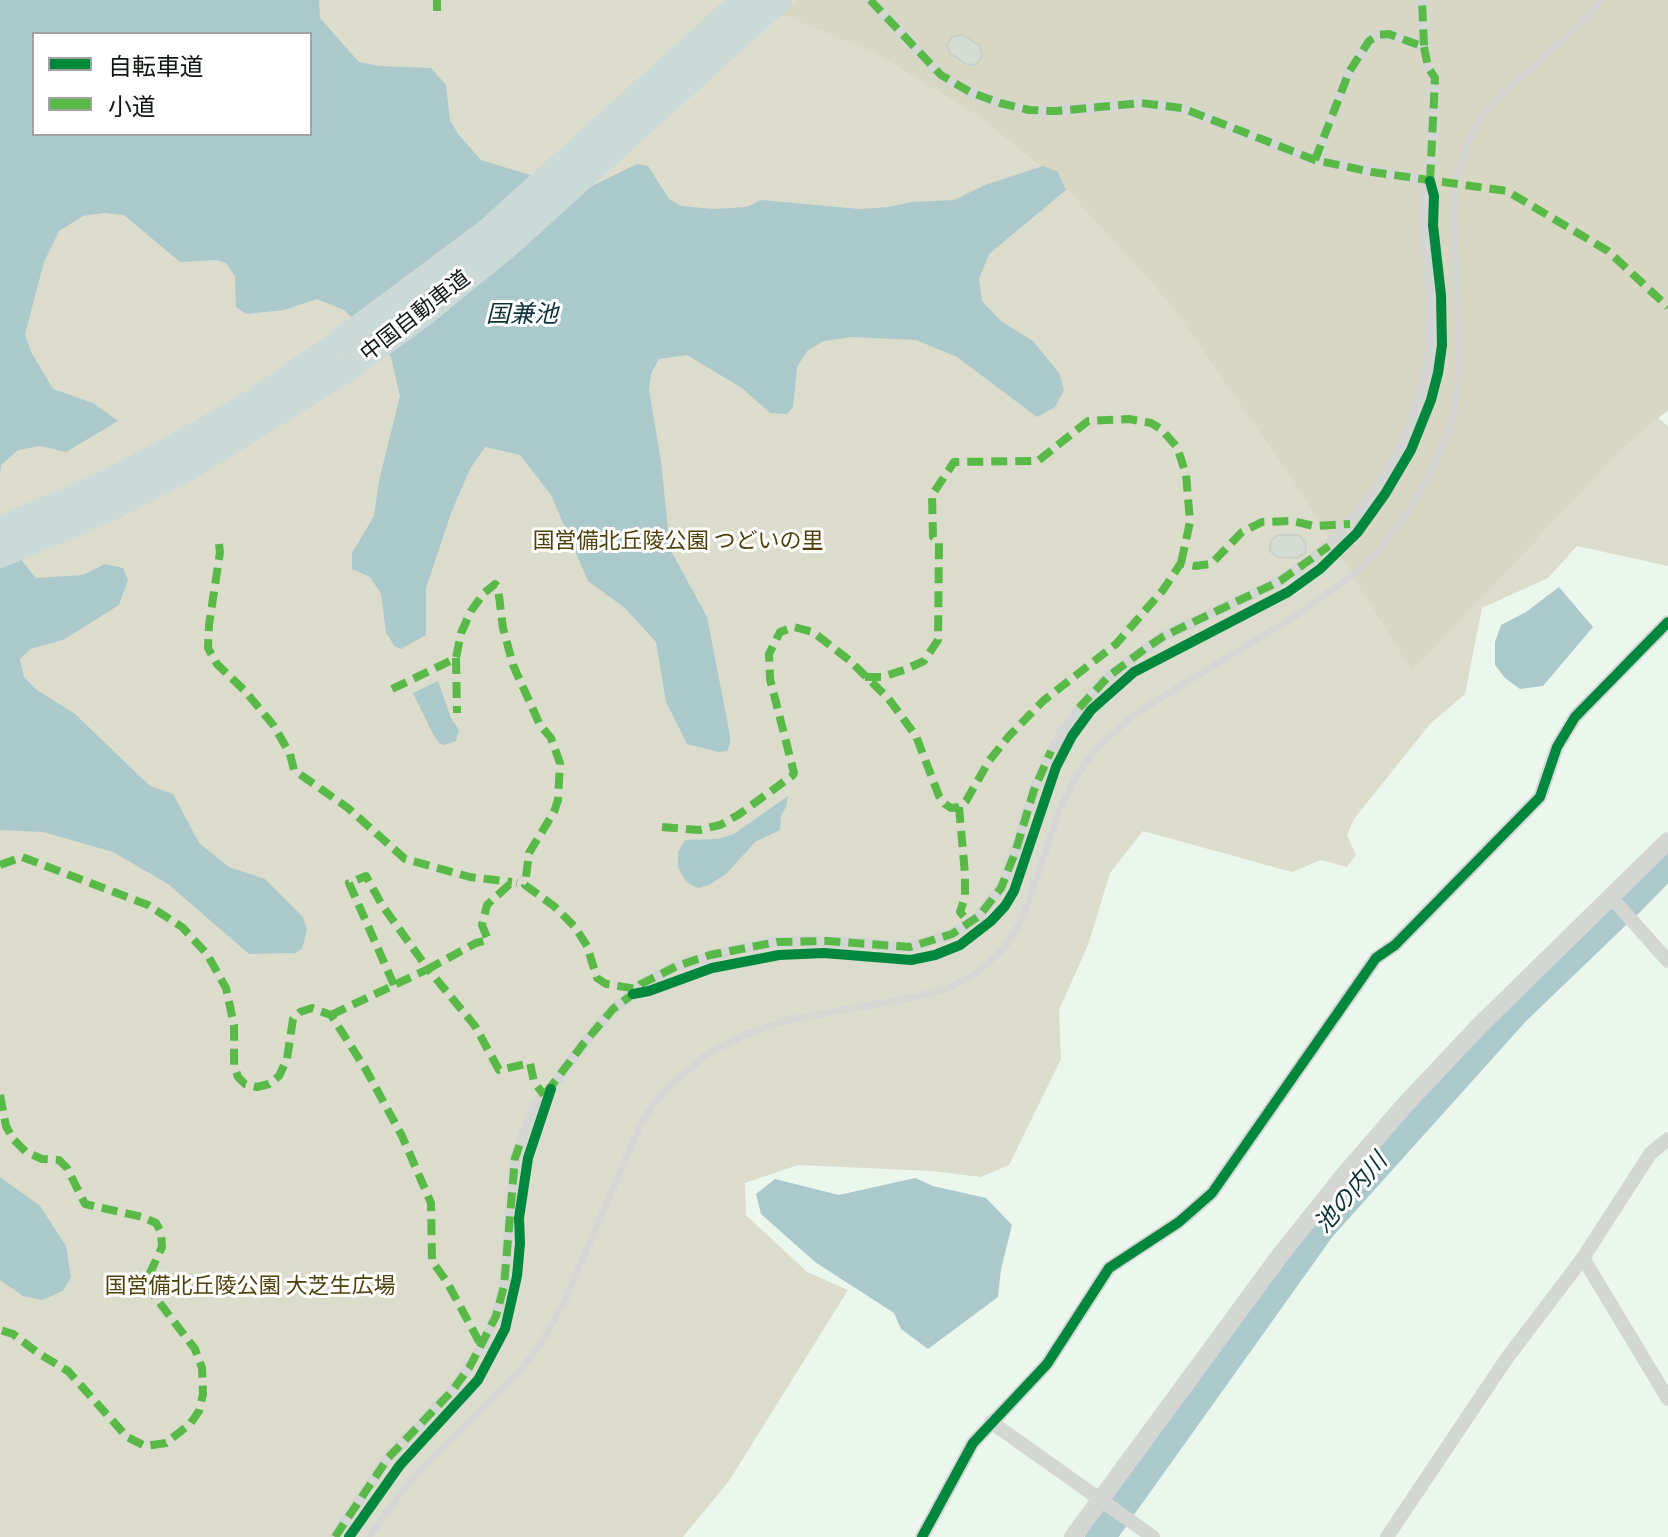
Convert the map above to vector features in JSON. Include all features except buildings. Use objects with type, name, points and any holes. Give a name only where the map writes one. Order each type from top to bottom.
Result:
[{"type":"highway","name":"中国自動車道","points":[[16,532],[105,511],[187,469],[349,368],[459,285],[744,0]]},
{"type":"highway","name":"中国自動車道","points":[[0,555],[16,532],[253,402],[330,349],[487,232],[562,182],[779,0]]},
{"type":"street","points":[[870,0],[941,75],[970,92],[1029,110],[1056,111],[1141,103],[1182,108],[1315,160],[1430,181]]},
{"type":"street","points":[[335,1537],[388,1458],[452,1391],[482,1347],[496,1316],[504,1286],[515,1158],[530,1118],[538,1101],[551,1089],[613,1009],[641,984],[677,966],[742,948],[777,942],[827,941],[910,947],[952,934],[979,916],[1001,888],[1045,764],[1064,730],[1094,691],[1109,676],[1164,636],[1280,581],[1311,561],[1350,524],[1388,473],[1411,424],[1427,372],[1432,322],[1423,215],[1430,181],[1435,78],[1428,67],[1424,47],[1422,0]]},
{"type":"street","points":[[1315,160],[1349,72],[1369,41],[1378,35],[1389,34],[1424,47]]},
{"type":"street","points":[[922,1537],[973,1443],[1047,1364],[1109,1268],[1179,1222],[1212,1193],[1376,958],[1395,945],[1540,797],[1557,747],[1575,717],[1668,622]]},
{"type":"street","points":[[1073,1537],[1278,1258],[1340,1180],[1479,1026],[1668,841]]},
{"type":"street","points":[[1610,896],[1668,961]]},
{"type":"street","points":[[1387,1537],[1507,1358],[1583,1258],[1650,1154],[1668,1139]]},
{"type":"street","points":[[1583,1258],[1668,1399]]},
{"type":"street","points":[[991,1422],[1153,1537]]},
{"type":"lane","points":[[369,1537],[403,1490],[519,1372],[541,1344],[565,1300],[639,1128],[652,1106],[672,1083],[710,1052],[745,1035],[788,1020],[946,989],[977,973],[1006,946],[1023,917],[1060,809],[1077,775],[1096,749],[1133,715],[1295,616],[1346,580],[1378,552],[1409,510],[1432,470],[1452,421],[1459,378],[1453,215],[1457,178],[1467,144],[1481,117],[1499,97],[1584,20],[1601,0]]},
{"type":"green space","name":"国営備北丘陵公園 つどいの里","points":[[0,0],[1668,0],[1668,108],[1570,347],[1668,426],[1668,566],[1577,546],[1548,578],[1482,608],[1465,694],[1430,724],[1354,819],[1347,835],[1356,855],[1347,867],[1321,860],[1292,872],[1143,831],[1110,873],[1088,945],[1059,1010],[1061,1059],[1009,1165],[981,1177],[932,1171],[798,1165],[745,1183],[746,1215],[807,1272],[848,1290],[729,1481],[683,1537],[0,1537]]},
{"type":"green space","points":[[798,0],[1668,0],[1668,410],[1623,448],[1412,671],[1295,483],[1170,303],[1062,184],[979,116],[877,54],[782,14]]},
{"type":"water","name":"国兼池","points":[[0,0],[319,0],[320,18],[359,62],[431,68],[446,85],[450,120],[481,160],[582,191],[637,164],[648,166],[669,199],[681,206],[713,209],[747,207],[761,200],[860,209],[954,200],[985,185],[1043,166],[1058,172],[1066,190],[989,254],[979,279],[982,301],[1001,321],[1033,341],[1059,373],[1064,390],[1055,407],[1037,417],[957,357],[916,340],[852,337],[824,341],[808,350],[797,367],[793,407],[787,414],[770,413],[742,388],[687,355],[659,359],[651,374],[649,390],[661,461],[670,549],[707,617],[730,735],[727,751],[687,744],[666,702],[656,642],[625,608],[588,581],[551,495],[520,455],[485,447],[470,469],[451,513],[426,588],[426,635],[401,649],[394,646],[386,632],[381,594],[370,577],[352,569],[352,553],[374,516],[379,481],[400,396],[391,357],[344,310],[317,299],[284,310],[246,314],[236,307],[235,276],[226,263],[216,260],[180,262],[124,215],[104,213],[83,216],[59,231],[44,262],[25,334],[31,352],[53,389],[93,403],[118,421],[66,452],[40,446],[18,450],[1,465],[0,476]]},
{"type":"water","points":[[0,534],[36,578],[83,575],[105,564],[123,568],[128,580],[119,605],[63,640],[30,649],[20,659],[24,677],[37,690],[75,714],[150,786],[173,794],[199,843],[229,867],[265,879],[303,917],[307,930],[302,949],[295,953],[249,954],[168,884],[113,852],[43,832],[0,830]]},
{"type":"water","points":[[1559,587],[1593,627],[1543,686],[1520,689],[1505,678],[1495,665],[1495,642],[1501,625],[1526,612]]},
{"type":"water","points":[[438,681],[451,718],[459,730],[456,741],[445,745],[439,743],[433,734],[413,693]]},
{"type":"water","points":[[788,796],[780,830],[755,842],[726,874],[709,885],[698,888],[686,882],[678,867],[678,852],[685,840],[718,839],[734,834]]},
{"type":"water","points":[[0,1177],[40,1206],[66,1246],[71,1277],[63,1291],[42,1300],[23,1296],[0,1280]]},
{"type":"water","points":[[915,1178],[933,1186],[986,1198],[1012,1225],[998,1297],[928,1349],[901,1329],[894,1313],[815,1262],[761,1214],[756,1194],[775,1179],[839,1195]]},
{"type":"waterway","name":"池の内川","points":[[1627,904],[1668,862]]},
{"type":"waterway","name":"池の内川","points":[[1124,1503],[1321,1227],[1515,1011],[1616,914]]},
{"type":"waterway","name":"池の内川","points":[[1100,1537],[1113,1519]]},
{"type":"marked path","points":[[437,0],[437,11]]},
{"type":"marked path","points":[[870,0],[941,75],[970,92],[1000,103],[1029,110],[1056,111],[1141,103],[1182,108],[1315,160],[1372,172],[1507,191],[1608,251],[1668,307]]},
{"type":"marked path","points":[[1315,160],[1349,72],[1369,41],[1378,35],[1389,34],[1424,47],[1422,0]]},
{"type":"marked path","points":[[1424,47],[1428,67],[1435,78],[1428,188]]},
{"type":"marked path","points":[[865,677],[882,677],[924,661],[938,640],[939,542],[933,537],[932,495],[954,462],[1038,461],[1088,421],[1129,419],[1151,423],[1177,447],[1186,474],[1190,522],[1181,563]]},
{"type":"marked path","points":[[662,827],[699,830],[720,825],[794,773],[770,679],[769,654],[780,632],[794,627],[813,632],[849,660],[888,698],[916,736],[939,796],[951,808],[959,807],[1009,736],[1043,701],[1116,644],[1163,590],[1181,563],[1195,566],[1211,564],[1242,532],[1262,522],[1292,521],[1314,526],[1350,524]]},
{"type":"marked path","points":[[219,544],[208,648],[217,664],[274,726],[290,754],[294,770],[348,808],[405,859],[470,877],[512,882]]},
{"type":"marked path","points":[[1079,708],[1109,676],[1164,636],[1280,581],[1329,546]]},
{"type":"marked path","points":[[392,689],[456,658],[461,633],[471,611],[495,584],[513,665],[540,725],[551,738],[560,763],[558,800],[529,853],[525,885],[555,907],[575,927],[587,946],[597,978],[606,984],[637,989]]},
{"type":"marked path","points":[[456,658],[457,713]]},
{"type":"marked path","points":[[546,1093],[613,1009],[641,984],[677,966],[710,955],[777,942],[827,941],[910,947],[952,934],[979,916],[1001,888],[1034,790],[1051,751]]},
{"type":"marked path","points":[[959,807],[965,874],[965,897],[960,912],[969,923]]},
{"type":"marked path","points":[[0,865],[22,857],[148,905],[182,927],[207,954],[226,988],[234,1025],[234,1065],[238,1077],[245,1084],[257,1087],[269,1084],[279,1076],[287,1059],[293,1019],[300,1012],[312,1008],[331,1015],[365,1068],[402,1136],[431,1203],[432,1261],[447,1282],[482,1347]]},
{"type":"marked path","points":[[394,985],[349,883],[366,876],[382,905],[428,969],[476,943],[488,940],[482,925],[487,905],[512,882],[517,883]]},
{"type":"marked path","points":[[331,1015],[428,969],[475,1026],[499,1070],[530,1063],[534,1082],[544,1095]]},
{"type":"marked path","points":[[0,1095],[6,1126],[13,1139],[26,1152],[42,1159],[59,1160],[67,1168],[85,1204],[156,1223],[161,1232],[162,1247],[150,1273],[149,1289],[195,1349],[202,1368],[203,1394],[199,1411],[190,1424],[166,1443],[145,1446],[127,1437],[68,1371],[13,1334],[0,1330]]},
{"type":"marked path","points":[[335,1537],[388,1458],[452,1391],[469,1368],[496,1316],[504,1286],[515,1158],[522,1138]]},
{"type":"cycle path","points":[[633,994],[712,968],[779,955],[824,953],[911,960],[960,945],[991,921],[1014,891],[1056,767],[1072,736],[1091,710],[1134,672],[1288,592],[1320,569],[1357,533],[1385,494],[1411,450],[1438,373],[1442,345],[1441,295],[1433,225],[1434,196],[1430,181]]},
{"type":"cycle path","points":[[922,1537],[973,1443],[1047,1364],[1109,1268],[1179,1222],[1212,1193],[1376,958],[1395,945],[1540,797],[1557,747],[1575,717],[1668,622]]},
{"type":"cycle path","points":[[349,1537],[400,1465],[478,1380],[505,1329],[517,1276],[519,1218],[528,1158],[551,1089]]},
{"type":"park label","name":"国営備北丘陵公園 大芝生広場","points":[[250,1287]]}]
